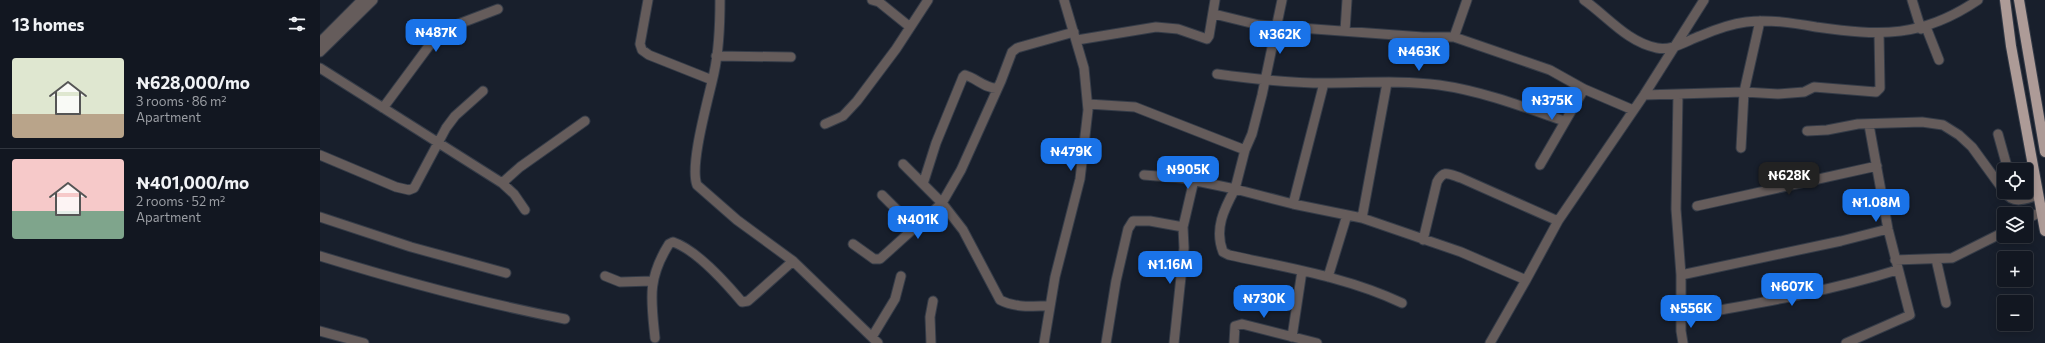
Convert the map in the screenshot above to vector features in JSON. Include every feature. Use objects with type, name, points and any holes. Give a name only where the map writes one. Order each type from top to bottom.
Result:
[{"type":"main road","points":[[2005,0],[2045,231]]},
{"type":"main road","points":[[2019,0],[2045,152]]},
{"type":"street","points":[[320,52],[373,0]]},
{"type":"street","points":[[648,0],[640,44],[642,50],[649,55],[712,80]]},
{"type":"street","points":[[720,0],[716,56],[694,178],[697,185],[737,220],[793,261],[875,340],[895,299],[901,276]]},
{"type":"street","points":[[872,0],[879,2],[910,27]]},
{"type":"street","points":[[825,124],[843,116],[896,49],[928,0]]},
{"type":"street","points":[[1044,343],[1049,306],[1080,179],[1086,141],[1088,104],[1084,68],[1064,0]]},
{"type":"street","points":[[853,244],[877,260],[942,203],[961,170],[1012,52],[1017,48],[1075,36],[1156,27],[1168,27],[1207,39],[1214,14],[1215,0]]},
{"type":"street","points":[[1282,0],[1278,25],[1252,134],[1245,150],[1235,189],[1228,202],[1220,227],[1219,236],[1223,252],[1229,255],[1352,282],[1402,303]]},
{"type":"street","points":[[1345,31],[1347,0]]},
{"type":"street","points":[[1454,37],[1467,0]]},
{"type":"street","points":[[1584,0],[1613,25],[1642,43],[1658,48],[1675,47],[1724,27],[1745,22],[1760,21],[1780,21],[1879,33],[1899,33],[1923,28],[1968,3],[1978,0]]},
{"type":"street","points":[[1490,343],[1548,242],[1558,221],[1644,95],[1704,0]]},
{"type":"street","points":[[1912,0],[1923,28],[1939,60]]},
{"type":"street","points":[[320,42],[358,1]]},
{"type":"street","points":[[383,108],[440,31],[498,9]]},
{"type":"street","points":[[1214,14],[1259,25],[1278,25],[1423,37],[1454,37],[1550,70],[1584,89],[1633,110]]},
{"type":"street","points":[[1741,148],[1744,92],[1760,21]]},
{"type":"street","points":[[1644,95],[1744,92],[1798,93],[1814,87],[1873,92],[1878,91],[1879,33]]},
{"type":"street","points":[[716,56],[791,57]]},
{"type":"street","points":[[320,68],[437,144],[502,183],[514,194],[525,210]]},
{"type":"street","points":[[1217,74],[1264,80],[1324,83],[1411,82],[1459,88],[1564,121]]},
{"type":"street","points":[[923,184],[936,143],[963,77],[965,75],[971,76],[992,88],[997,88]]},
{"type":"street","points":[[1292,204],[1324,83]]},
{"type":"street","points":[[1362,218],[1387,83]]},
{"type":"street","points":[[1540,165],[1564,121],[1584,89]]},
{"type":"street","points":[[320,155],[409,190],[414,188],[437,144],[455,116],[483,91]]},
{"type":"street","points":[[1678,94],[1676,208],[1681,275],[1681,317],[1683,343]]},
{"type":"street","points":[[1088,104],[1135,107],[1245,150]]},
{"type":"street","points":[[502,183],[520,167],[585,121]]},
{"type":"street","points":[[1807,130],[1827,130],[1858,124],[1869,125],[1922,122],[1943,125],[1959,135],[1972,147],[1997,182]]},
{"type":"street","points":[[1846,343],[1910,316],[1897,270],[1888,229],[1869,125]]},
{"type":"street","points":[[1998,134],[2006,163]]},
{"type":"street","points":[[903,164],[942,203],[963,230],[1000,300],[1008,304],[1020,306],[1049,306]]},
{"type":"street","points":[[1697,206],[1877,166]]},
{"type":"street","points":[[1423,240],[1437,182],[1440,175],[1446,173],[1462,178],[1558,221]]},
{"type":"street","points":[[1144,175],[1194,180],[1292,204],[1362,218],[1460,252],[1526,280]]},
{"type":"street","points":[[1174,343],[1184,248],[1183,227],[1194,180]]},
{"type":"street","points":[[882,194],[915,228]]},
{"type":"street","points":[[2033,195],[2038,195]]},
{"type":"street","points":[[2033,216],[2041,212]]},
{"type":"street","points":[[1328,277],[1347,215]]},
{"type":"street","points":[[320,217],[411,247],[506,273]]},
{"type":"street","points":[[1106,343],[1116,281],[1128,229],[1133,221],[1150,221],[1183,227]]},
{"type":"street","points":[[1681,275],[1841,241],[1888,229]]},
{"type":"street","points":[[1895,260],[1952,258],[1961,255],[1997,236]]},
{"type":"street","points":[[655,338],[651,301],[652,281],[666,248],[673,242],[681,244],[714,271],[742,302],[748,302],[793,261]]},
{"type":"street","points":[[320,256],[422,287],[497,306],[566,319]]},
{"type":"street","points":[[1936,259],[1946,303]]},
{"type":"street","points":[[1681,317],[1782,298],[1870,279],[1897,270]]},
{"type":"street","points":[[1292,336],[1302,271]]},
{"type":"street","points":[[605,276],[620,282],[652,281]]},
{"type":"street","points":[[931,343],[930,317],[932,300]]},
{"type":"street","points":[[1234,343],[1234,329],[1238,325],[1292,336],[1317,343]]},
{"type":"street","points":[[320,331],[363,343]]}]
